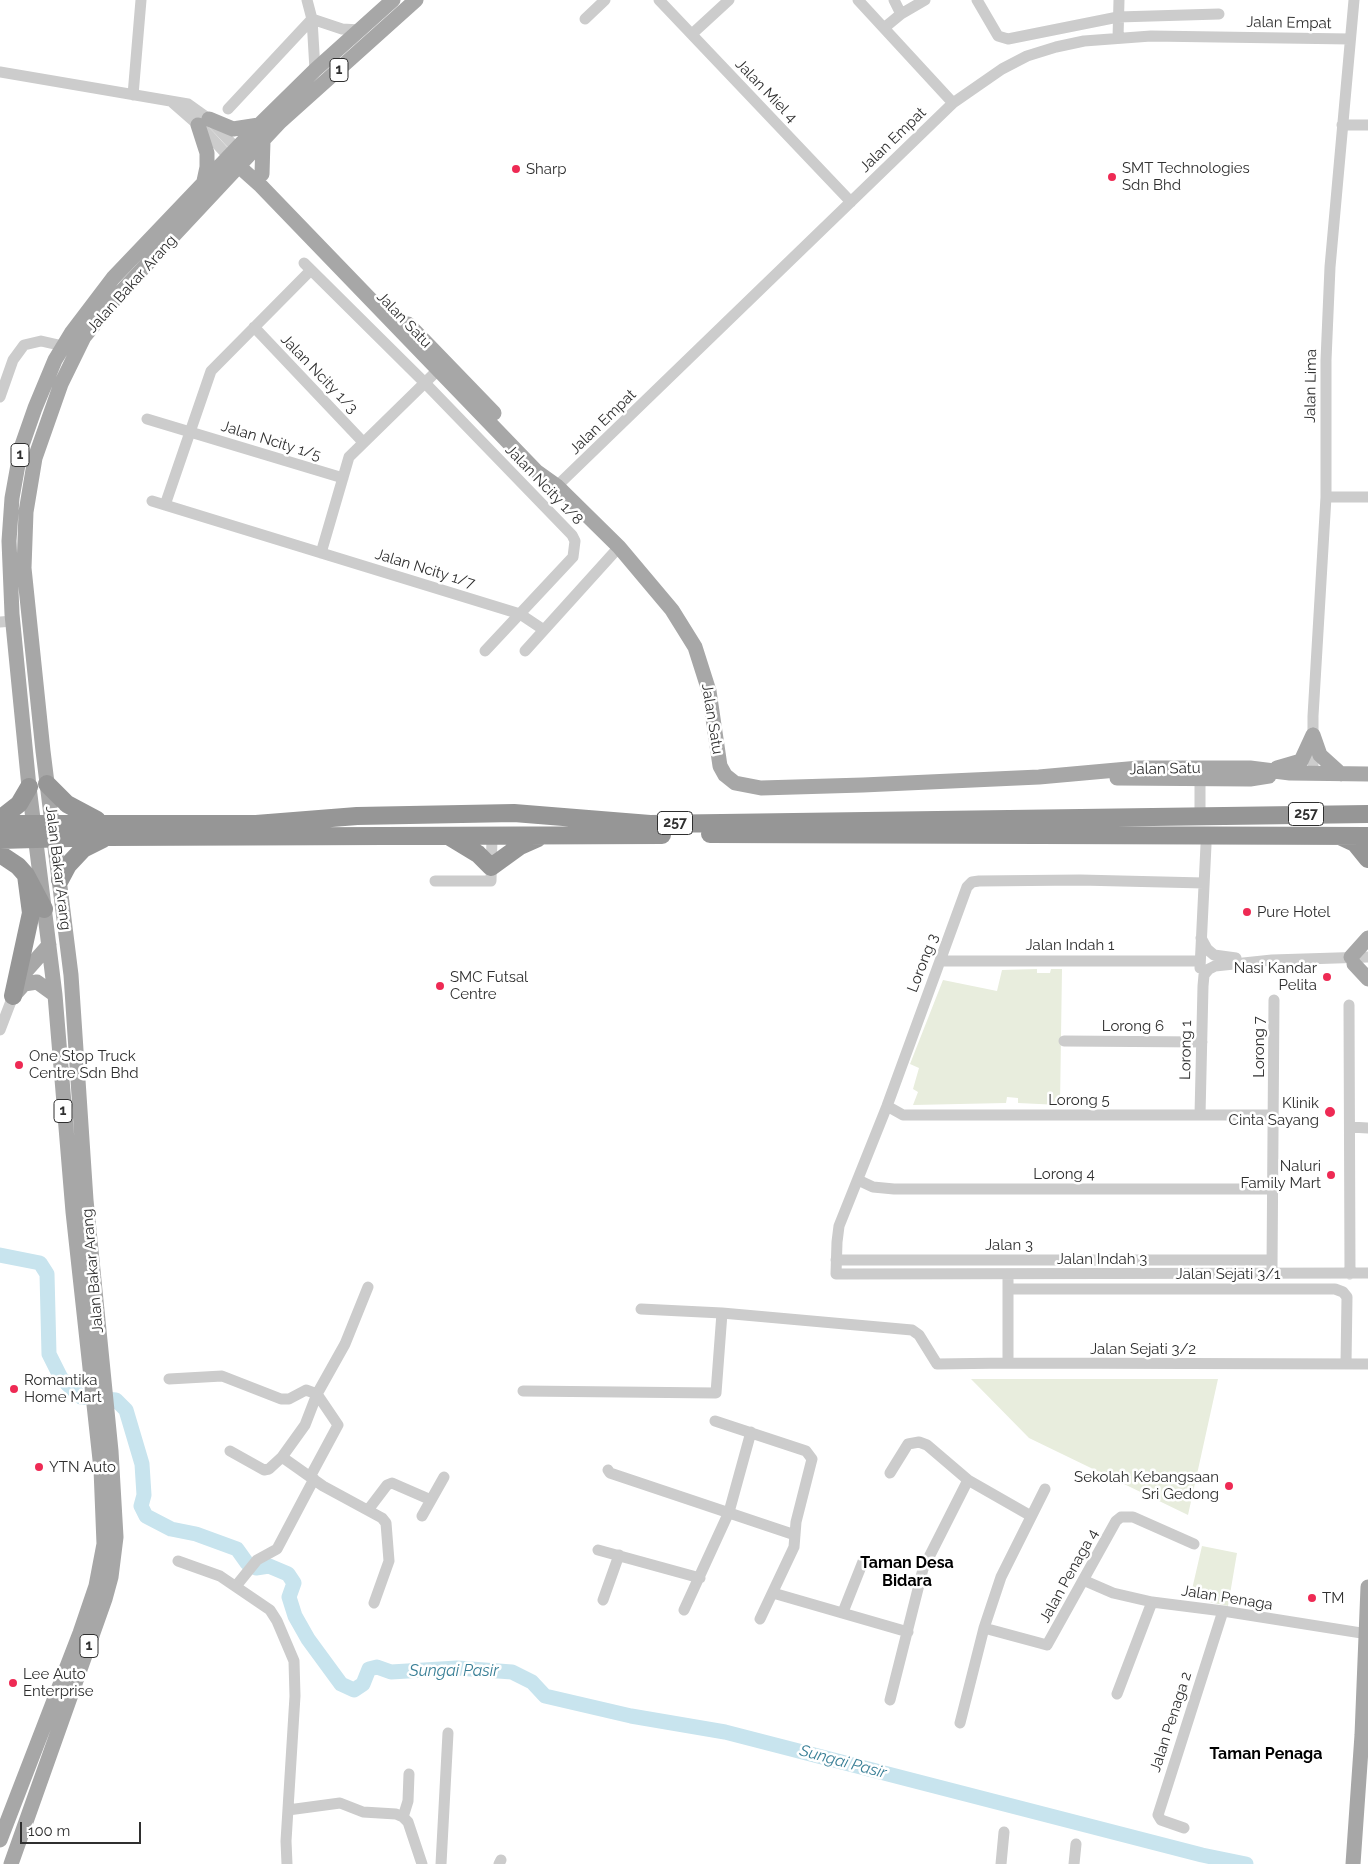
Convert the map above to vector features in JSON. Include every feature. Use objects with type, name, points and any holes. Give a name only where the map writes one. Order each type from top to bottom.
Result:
[{"type":"highway","points":[[47,784],[76,810],[105,830],[68,865],[60,880]]},
{"type":"highway","points":[[0,819],[19,804],[29,787]]},
{"type":"highway","name":"257","points":[[0,824],[35,831],[53,831],[256,824],[357,816],[514,813],[650,824],[1368,814]]},
{"type":"highway","points":[[1245,815],[1270,821],[1368,822]]},
{"type":"highway","points":[[357,816],[403,824],[466,825],[485,829],[492,837],[498,830],[510,825],[618,826],[650,824]]},
{"type":"highway","name":"257","points":[[105,830],[450,837],[789,834],[1368,836]]},
{"type":"highway","name":"257","points":[[0,840],[35,831]]},
{"type":"highway","points":[[450,837],[478,854],[491,867],[520,846],[543,836]]},
{"type":"highway","points":[[1339,836],[1355,843],[1368,859]]},
{"type":"highway","points":[[0,854],[18,866],[26,875],[44,909]]},
{"type":"highway","points":[[13,996],[30,921],[30,897],[26,875]]},
{"type":"main road","name":"Jalan Bakar Arang","points":[[97,1382],[79,1062],[24,568],[26,512],[35,458],[61,384],[84,337],[120,293],[225,183],[238,157],[259,125],[315,70],[393,0]]},
{"type":"main road","name":"Jalan Bakar Arang","points":[[10,1864],[91,1642],[111,1578],[116,1537],[66,1145],[55,995],[6,618],[12,498],[22,448],[35,408],[55,360],[63,346],[113,278],[204,181],[263,141],[280,122],[416,0]]},
{"type":"main road","points":[[204,181],[207,168],[207,153],[203,121],[233,129],[259,125]]},
{"type":"main road","points":[[225,183],[244,179],[261,180],[263,141]]},
{"type":"main road","name":"Jalan Satu","points":[[238,157],[442,366],[536,471],[557,486],[619,547],[672,610],[695,647],[709,691],[720,766],[725,775],[735,783],[762,788],[1039,777],[1139,768],[1250,779],[1290,773]]},
{"type":"main road","points":[[1270,771],[1301,761],[1313,735]]},
{"type":"main road","points":[[1313,735],[1320,755],[1341,774]]},
{"type":"main road","name":"Jalan Satu","points":[[1204,774],[1270,771],[1313,774],[1368,774]]},
{"type":"main road","points":[[1368,938],[1358,962],[1368,979]]},
{"type":"main road","points":[[13,996],[26,972],[49,945]]},
{"type":"main road","points":[[13,996],[24,984],[29,982],[43,985],[55,995]]},
{"type":"main road","name":"Jalan Bakar Arang","points":[[0,1840],[80,1633],[96,1586],[104,1534],[101,1420]]},
{"type":"main road","points":[[1353,1864],[1367,1634],[1368,1587]]},
{"type":"main road","points":[[1364,1864],[1368,1792]]},
{"type":"street","points":[[133,95],[140,0]]},
{"type":"street","points":[[307,0],[312,19],[315,70]]},
{"type":"street","points":[[585,19],[606,0]]},
{"type":"street","name":"Jalan Miel 4","points":[[659,0],[851,202]]},
{"type":"street","points":[[692,34],[729,0]]},
{"type":"street","points":[[858,0],[953,103]]},
{"type":"street","points":[[894,0],[901,14]]},
{"type":"street","points":[[884,28],[901,14],[925,0]]},
{"type":"street","points":[[977,0],[998,36],[1008,39],[1118,17],[1219,14]]},
{"type":"street","points":[[1118,0],[1118,38]]},
{"type":"street","name":"Jalan Lima","points":[[1313,774],[1313,735],[1326,497],[1328,303],[1354,0]]},
{"type":"street","points":[[312,19],[342,29],[360,30]]},
{"type":"street","points":[[228,109],[312,19]]},
{"type":"street","name":"Jalan Empat","points":[[557,486],[953,103],[1002,69],[1027,56],[1075,43],[1118,38],[1151,36],[1350,39]]},
{"type":"street","points":[[0,72],[188,104],[238,157]]},
{"type":"street","points":[[1342,125],[1368,125]]},
{"type":"street","points":[[166,506],[211,371],[254,327],[307,266],[425,383]]},
{"type":"street","name":"Jalan Ncity 1/3","points":[[254,327],[363,442]]},
{"type":"street","points":[[0,397],[13,360],[24,345],[41,342],[63,346]]},
{"type":"street","points":[[321,553],[349,457],[442,366]]},
{"type":"street","name":"Jalan Ncity 1/8","points":[[425,383],[572,535],[575,541],[573,557],[520,614]]},
{"type":"street","name":"Jalan Ncity 1/5","points":[[146,419],[343,478]]},
{"type":"street","points":[[1326,497],[1368,497]]},
{"type":"street","name":"Jalan Ncity 1/7","points":[[152,501],[520,614],[544,630]]},
{"type":"street","points":[[526,651],[619,547]]},
{"type":"street","points":[[485,651],[520,614]]},
{"type":"street","points":[[1203,808],[1204,774]]},
{"type":"street","points":[[435,881],[491,881],[492,837]]},
{"type":"street","points":[[1203,845],[1204,882],[1201,936],[1203,959],[1215,966]]},
{"type":"street","name":"Lorong 3","points":[[836,1274],[839,1226],[887,1106],[968,887],[972,882],[1080,880],[1204,882]]},
{"type":"street","points":[[1201,936],[1207,949],[1218,957],[1358,962],[1368,957]]},
{"type":"street","name":"Lorong 1","points":[[1200,1115],[1202,986],[1199,961],[1201,936]]},
{"type":"street","points":[[1202,986],[1206,972],[1215,966],[1272,960]]},
{"type":"street","name":"Jalan Indah 1","points":[[940,961],[1199,961]]},
{"type":"street","points":[[0,1030],[13,996]]},
{"type":"street","name":"Lorong 7","points":[[1272,1274],[1274,1000]]},
{"type":"street","points":[[1348,1005],[1350,1274]]},
{"type":"street","name":"Lorong 6","points":[[1064,1041],[1202,1042]]},
{"type":"street","name":"Lorong 5","points":[[887,1106],[903,1115],[1273,1115]]},
{"type":"street","points":[[1350,1127],[1368,1128]]},
{"type":"street","name":"Lorong 4","points":[[858,1180],[874,1186],[894,1189],[1273,1189]]},
{"type":"street","name":"Jalan 3","points":[[836,1260],[1272,1260]]},
{"type":"street","name":"Jalan Indah 3","points":[[836,1274],[1368,1274]]},
{"type":"street","points":[[1008,1274],[1008,1364]]},
{"type":"street","points":[[230,1451],[264,1470],[269,1469],[282,1457],[305,1424],[317,1394],[346,1344],[368,1287]]},
{"type":"street","name":"Jalan Sejati 3/1","points":[[1008,1289],[1335,1289],[1343,1292],[1347,1297],[1346,1364]]},
{"type":"street","points":[[523,1391],[716,1393],[722,1312],[641,1308]]},
{"type":"street","name":"Jalan Sejati 3/2","points":[[722,1312],[912,1330],[919,1335],[937,1364],[1368,1364]]},
{"type":"street","points":[[169,1379],[222,1376],[285,1400],[306,1390],[317,1394],[338,1425],[277,1549],[253,1564],[236,1586]]},
{"type":"street","points":[[715,1421],[806,1450],[811,1457],[812,1462],[796,1522],[794,1548],[760,1618]]},
{"type":"street","points":[[684,1610],[729,1512],[751,1432]]},
{"type":"street","points":[[890,1473],[908,1444],[919,1442],[927,1445],[968,1480],[1031,1516]]},
{"type":"street","points":[[282,1457],[312,1478],[368,1510],[386,1523],[389,1555],[388,1567],[374,1603]]},
{"type":"street","points":[[608,1470],[610,1473],[795,1535]]},
{"type":"street","points":[[422,1516],[444,1477]]},
{"type":"street","points":[[890,1700],[923,1569],[968,1480]]},
{"type":"street","points":[[368,1510],[387,1485],[392,1483],[431,1500]]},
{"type":"street","points":[[960,1723],[994,1592],[1045,1489]]},
{"type":"street","name":"Jalan Penaga 4","points":[[984,1628],[1047,1645],[1116,1521],[1121,1517],[1133,1517],[1194,1544]]},
{"type":"street","points":[[598,1550],[700,1578]]},
{"type":"street","points":[[603,1600],[619,1556]]},
{"type":"street","points":[[843,1612],[864,1559]]},
{"type":"street","points":[[178,1561],[205,1569],[236,1586],[270,1610],[278,1621],[294,1661],[294,1696],[286,1841],[287,1864]]},
{"type":"street","name":"Jalan Penaga","points":[[1083,1580],[1113,1593],[1152,1602],[1223,1611],[1367,1634]]},
{"type":"street","points":[[773,1593],[908,1632]]},
{"type":"street","points":[[1117,1694],[1152,1602]]},
{"type":"street","name":"Jalan Penaga 2","points":[[1184,1828],[1161,1820],[1158,1815],[1223,1611]]},
{"type":"street","points":[[441,1864],[448,1733]]},
{"type":"street","points":[[403,1817],[408,1801],[409,1774]]},
{"type":"street","points":[[288,1810],[340,1803],[363,1812],[403,1817],[408,1822],[422,1864]]},
{"type":"street","points":[[1001,1864],[1004,1832]]},
{"type":"street","points":[[1074,1864],[1076,1844]]},
{"type":"green space","points":[[1037,969],[1037,973],[1050,973],[1051,969],[1062,969],[1060,1105],[1018,1103],[1018,1098],[1007,1097],[1006,1103],[913,1105],[918,1092],[913,1089],[919,1068],[910,1064],[943,980],[997,991],[1002,970]]},
{"type":"green space","points":[[971,1379],[1218,1379],[1188,1515],[1029,1438]]},
{"type":"green space","points":[[1202,1546],[1237,1553],[1228,1606],[1190,1598]]},
{"type":"waterway","name":"Sungai Pasir","points":[[0,1255],[40,1263],[47,1274],[49,1354],[61,1378],[81,1397],[116,1400],[126,1410],[142,1464],[144,1495],[141,1506],[146,1516],[171,1529],[196,1534],[237,1549],[247,1563],[256,1568],[269,1566],[288,1574],[294,1583],[289,1597],[295,1616],[308,1639],[341,1684],[354,1690],[363,1684],[369,1669],[377,1667],[391,1672],[457,1668],[512,1672],[532,1682],[545,1696],[631,1716],[725,1732],[1202,1855],[1246,1864]]},
{"type":"place","name":"Sharp","points":[[516,169]]},
{"type":"place","name":"SMT Technologies Sdn Bhd","points":[[1112,177]]},
{"type":"place","name":"Pure Hotel","points":[[1247,912]]},
{"type":"place","name":"Nasi Kandar Pelita","points":[[1327,977]]},
{"type":"place","name":"SMC Futsal Centre","points":[[440,986]]},
{"type":"place","name":"One Stop Truck Centre Sdn Bhd","points":[[19,1065]]},
{"type":"place","name":"Klinik Cinta Sayang","points":[[1330,1112]]},
{"type":"place","name":"Naluri Family Mart","points":[[1331,1175]]},
{"type":"place","name":"Romantika Home Mart","points":[[14,1389]]},
{"type":"place","name":"YTN Auto","points":[[39,1467]]},
{"type":"place","name":"Sekolah Kebangsaan Sri Gedong","points":[[1229,1486]]},
{"type":"place","name":"TM","points":[[1312,1598]]},
{"type":"place","name":"Lee Auto Enterprise","points":[[13,1683]]},
{"type":"district","name":"Taman Desa Bidara","points":[[907,1572]]},
{"type":"district","name":"Taman Penaga","points":[[1266,1754]]}]
